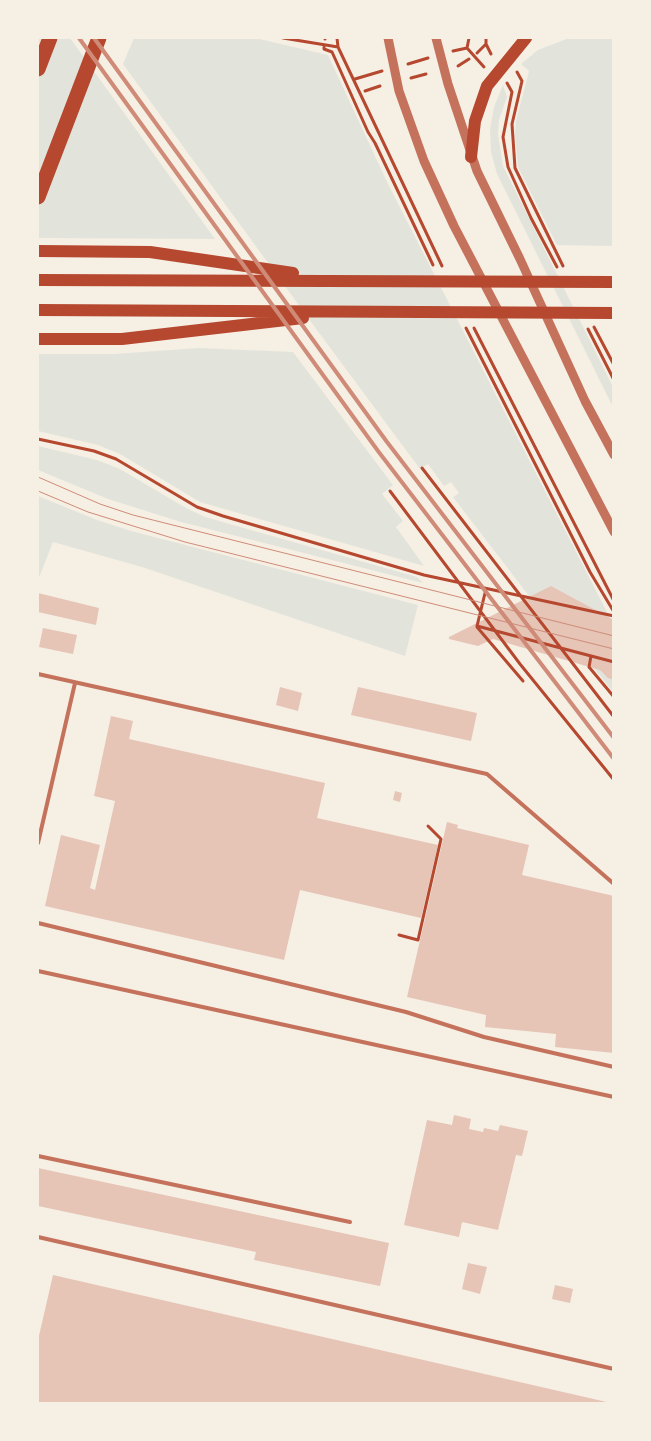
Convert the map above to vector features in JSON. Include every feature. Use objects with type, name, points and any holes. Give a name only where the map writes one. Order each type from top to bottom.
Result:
[{"type":"highway","points":[[38,69],[50,38]]},
{"type":"highway","points":[[38,197],[99,38]]},
{"type":"main road","points":[[471,157],[475,121],[487,86],[526,38]]},
{"type":"main road","points":[[38,251],[150,252],[282,275],[340,280],[614,282]]},
{"type":"main road","points":[[38,280],[231,280],[282,275]]},
{"type":"main road","points":[[38,310],[254,311],[310,314]]},
{"type":"main road","points":[[38,339],[122,339],[262,323],[310,314],[340,311],[446,311],[589,318],[614,313]]},
{"type":"street","points":[[388,38],[398,91],[427,169],[454,226],[614,532]]},
{"type":"street","points":[[436,38],[471,157],[584,400],[614,454]]},
{"type":"lane","points":[[38,674],[487,774],[614,884]]},
{"type":"lane","points":[[38,843],[75,683]]},
{"type":"lane","points":[[38,922],[406,1012],[484,1037],[614,1067]]},
{"type":"lane","points":[[38,971],[614,1097]]},
{"type":"lane","points":[[38,1156],[350,1222]]},
{"type":"lane","points":[[38,1237],[614,1369]]},
{"type":"path","points":[[283,38],[338,46],[337,38]]},
{"type":"path","points":[[467,48],[469,38]]},
{"type":"path","points":[[486,38],[486,44],[491,54]]},
{"type":"path","points":[[476,53],[486,44]]},
{"type":"path","points":[[324,47],[324,49],[332,52],[434,267]]},
{"type":"path","points":[[454,51],[467,48]]},
{"type":"path","points":[[467,48],[483,66]]},
{"type":"path","points":[[412,62],[423,60]]},
{"type":"path","points":[[458,66],[469,60]]},
{"type":"path","points":[[514,69],[522,81],[522,92],[512,124],[515,168],[564,267]]},
{"type":"path","points":[[354,79],[376,73]]},
{"type":"path","points":[[412,78],[426,74]]},
{"type":"path","points":[[504,81],[512,92],[503,137],[508,166],[531,218],[558,268]]},
{"type":"path","points":[[365,91],[380,86]]},
{"type":"path","points":[[589,318],[614,365]]},
{"type":"path","points":[[589,318],[614,380]]},
{"type":"path","points":[[464,325],[590,572],[614,614]]},
{"type":"path","points":[[38,439],[94,451],[116,458],[197,507],[424,574],[486,589],[614,614]]},
{"type":"path","points":[[422,468],[614,717]]},
{"type":"path","points":[[390,491],[520,664],[614,780]]},
{"type":"path","points":[[477,626],[486,589]]},
{"type":"path","points":[[477,626],[523,681]]},
{"type":"path","points":[[477,626],[614,662]]},
{"type":"path","points":[[591,656],[589,667],[614,697]]},
{"type":"path","points":[[399,936],[418,940],[441,839],[428,826]]},
{"type":"shaded area","points":[[38,38],[70,38],[215,239],[38,238]]},
{"type":"shaded area","points":[[134,38],[255,38],[328,55],[388,184],[613,624],[613,692],[594,668],[582,665],[453,497],[459,493],[451,482],[444,486],[428,464],[420,469],[314,326],[123,64]]},
{"type":"shaded area","points":[[569,38],[613,38],[613,246],[557,245],[518,167],[515,135],[516,121],[529,71],[521,64],[538,50]]},
{"type":"shaded area","points":[[503,85],[507,97],[499,120],[498,134],[503,166],[613,387],[613,407],[497,174],[491,152],[490,129],[494,107]]},
{"type":"shaded area","points":[[199,348],[293,352],[393,485],[382,494],[403,521],[396,527],[424,566],[200,502],[120,454],[98,445],[38,431],[38,354],[115,354]]},
{"type":"shaded area","points":[[38,446],[97,460],[120,469],[186,508],[205,517],[417,577],[423,583],[181,522],[108,499],[38,470]]},
{"type":"shaded area","points":[[38,496],[97,520],[131,531],[418,605],[405,656],[142,567],[53,542],[38,580]]},
{"type":"building","points":[[551,586],[614,620],[614,680],[608,678],[600,670],[493,639],[478,646],[449,639],[449,637]]},
{"type":"building","points":[[38,593],[99,608],[96,625],[38,612]]},
{"type":"building","points":[[43,628],[77,635],[73,654],[39,647]]},
{"type":"building","points":[[280,687],[302,693],[298,711],[276,705]]},
{"type":"building","points":[[358,687],[477,713],[471,741],[351,715]]},
{"type":"building","points":[[111,716],[133,721],[129,739],[325,783],[317,818],[438,845],[421,918],[300,890],[284,960],[45,906],[61,835],[100,845],[90,888],[95,890],[115,801],[94,796]]},
{"type":"building","points":[[395,791],[402,793],[400,802],[393,800]]},
{"type":"building","points":[[447,822],[458,825],[457,828],[529,845],[522,875],[614,896],[614,1053],[555,1047],[556,1034],[485,1027],[486,1015],[407,997]]},
{"type":"building","points":[[454,1115],[471,1119],[469,1129],[483,1132],[484,1128],[498,1131],[500,1125],[528,1131],[522,1156],[516,1155],[498,1230],[462,1222],[459,1237],[404,1225],[427,1120],[452,1125]]},
{"type":"building","points":[[38,1168],[389,1243],[380,1286],[254,1260],[256,1252],[38,1206]]},
{"type":"building","points":[[468,1263],[487,1267],[480,1294],[462,1289]]},
{"type":"building","points":[[53,1275],[611,1404],[38,1404],[38,1340]]},
{"type":"building","points":[[555,1285],[573,1289],[570,1303],[552,1299]]},
{"type":"tram line","points":[[38,477],[100,504],[133,515],[614,636]]},
{"type":"tram line","points":[[38,491],[88,512],[185,542],[614,649]]},
{"type":"railway","points":[[79,38],[378,451],[614,759]]},
{"type":"railway","points":[[94,38],[387,442],[614,738]]}]
